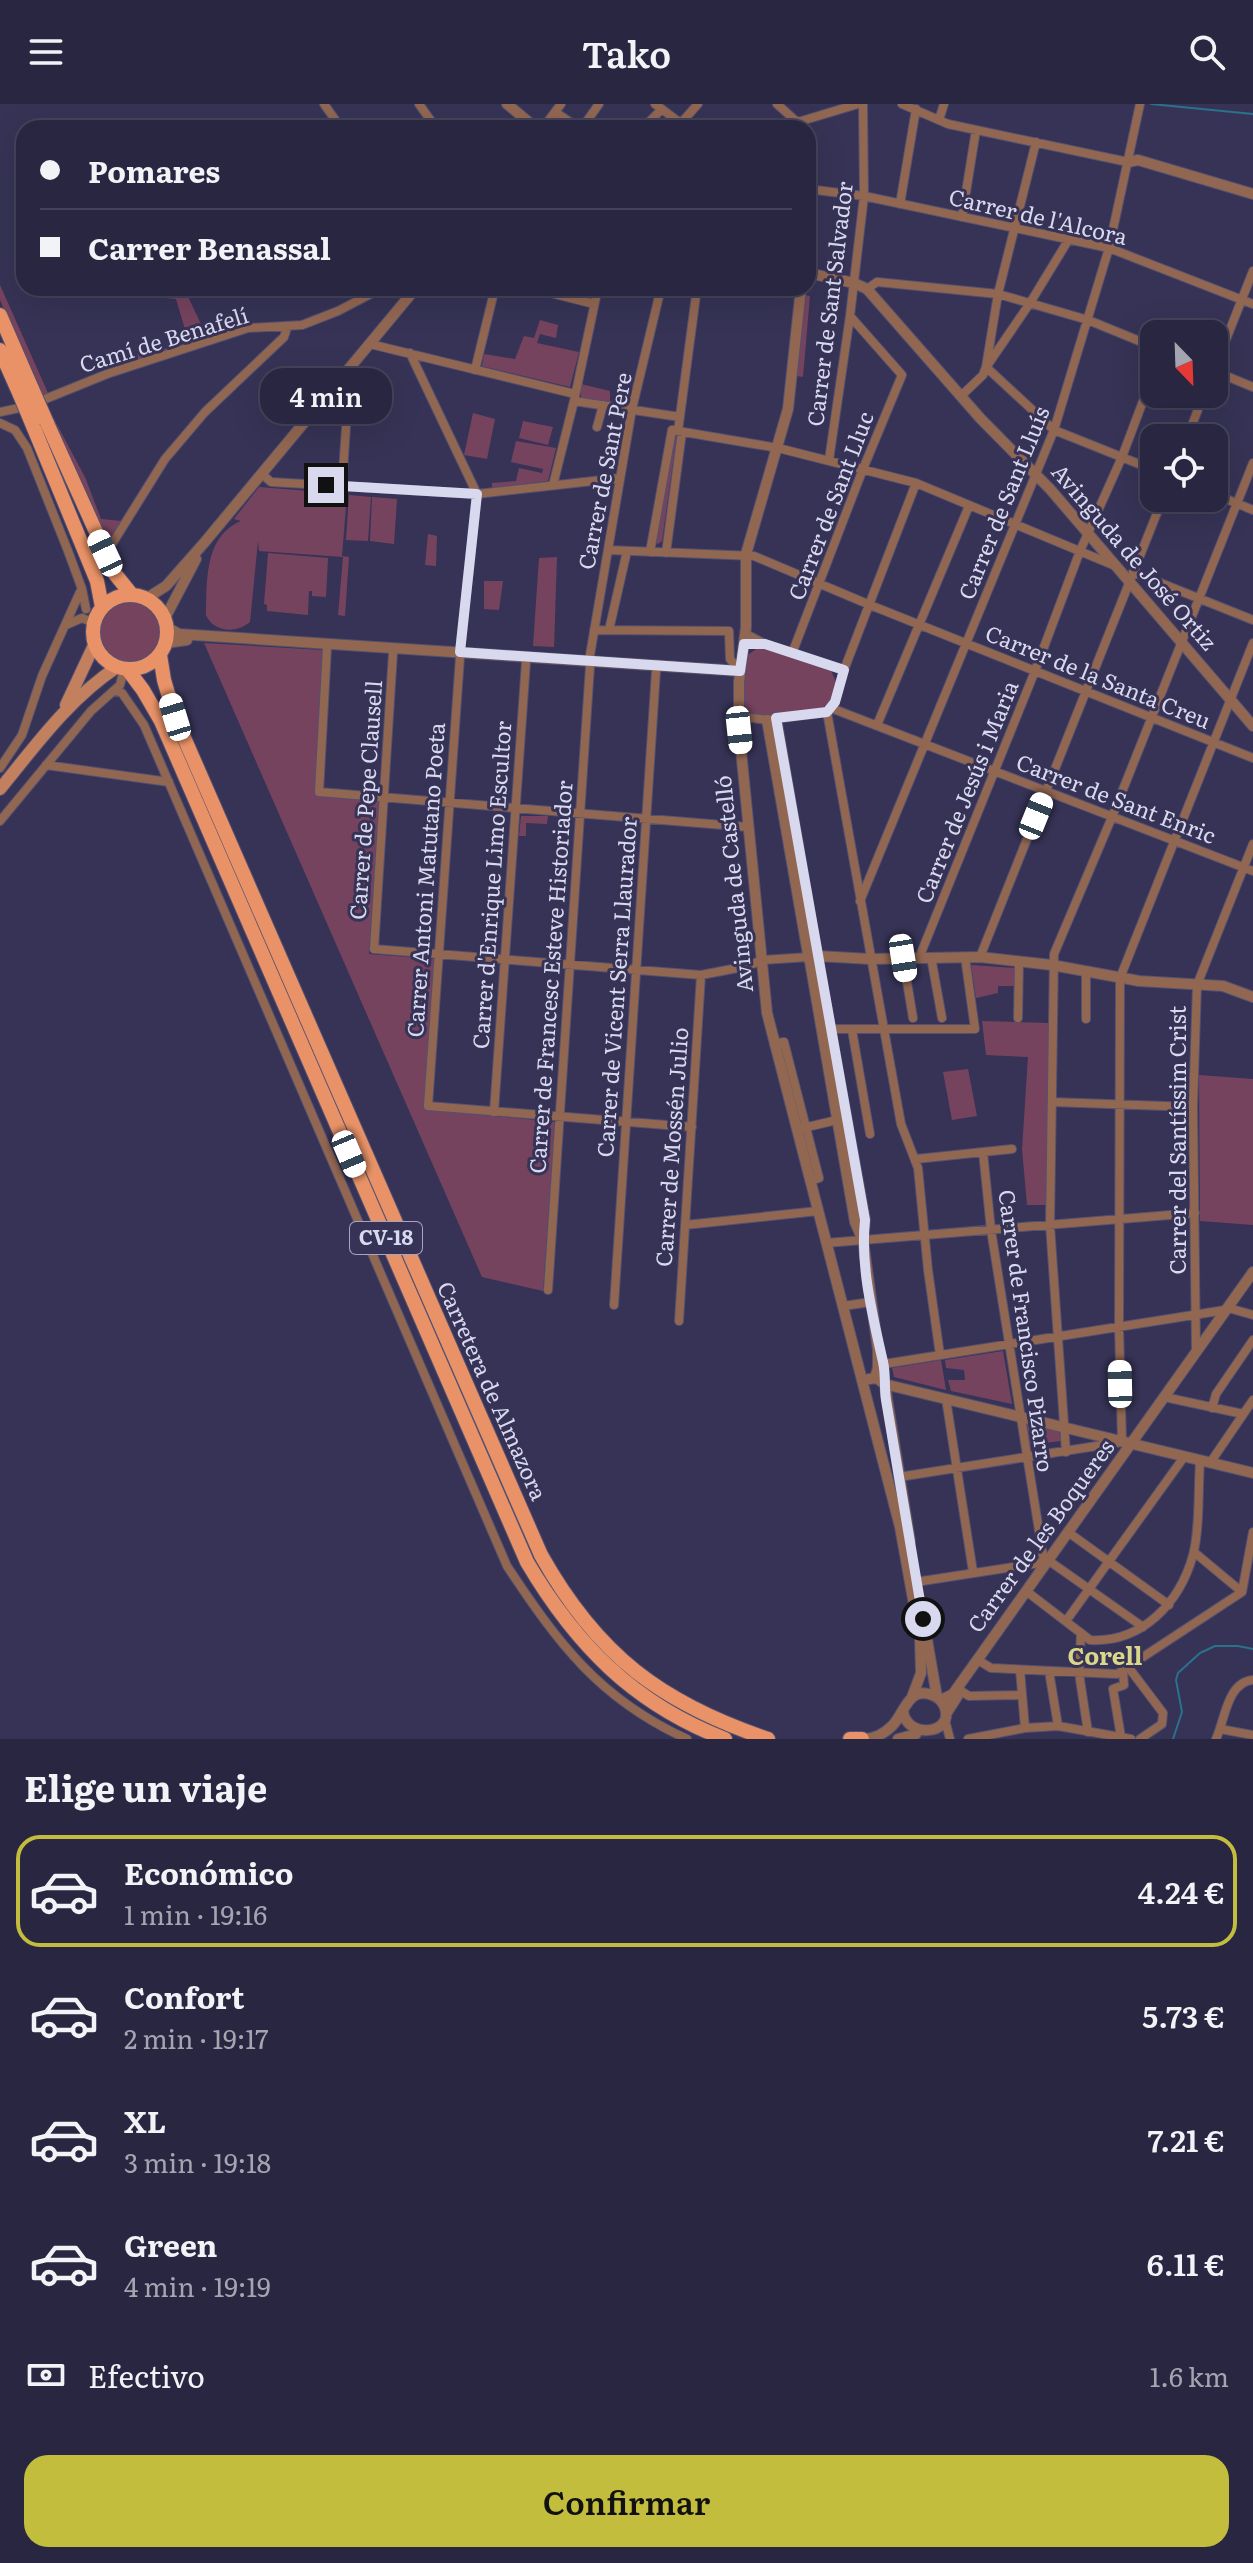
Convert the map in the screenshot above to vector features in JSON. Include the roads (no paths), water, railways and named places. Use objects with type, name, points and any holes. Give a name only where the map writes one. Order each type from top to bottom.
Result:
[{"type":"main road","points":[[0,315],[26,393],[115,574],[140,596],[158,606],[165,636],[146,666],[123,669],[96,682],[63,712],[0,789]]},
{"type":"main road","points":[[0,350],[26,393]]},
{"type":"main road","points":[[40,424],[92,568],[95,643],[63,712]]},
{"type":"main road","points":[[92,615],[116,597],[140,596]]},
{"type":"main road","name":"Carretera de Almazora","points":[[165,636],[164,680],[175,717],[541,1555],[576,1612],[640,1676],[706,1716],[768,1739]]},
{"type":"main road","name":"CV-18","points":[[95,643],[99,653],[123,669]]},
{"type":"main road","name":"Carretera de Almazora","points":[[123,669],[161,721],[527,1562],[564,1620],[630,1687],[674,1716],[725,1739]]},
{"type":"main road","points":[[850,1739],[863,1739]]},
{"type":"street","points":[[507,104],[524,120]]},
{"type":"street","points":[[586,120],[599,104]]},
{"type":"street","points":[[777,104],[794,120]]},
{"type":"street","points":[[788,112],[795,104]]},
{"type":"street","points":[[812,120],[860,104]]},
{"type":"street","name":"Carrer de Sant Salvador","points":[[829,460],[864,196],[860,104]]},
{"type":"street","points":[[902,104],[939,120],[976,130],[1128,162],[1138,160],[1253,194]]},
{"type":"street","points":[[939,120],[944,104]]},
{"type":"street","name":"Carrer de Sant Lluís","points":[[860,901],[1054,430],[1109,248],[1140,104]]},
{"type":"street","points":[[658,107],[676,120]]},
{"type":"street","points":[[900,204],[916,109]]},
{"type":"street","points":[[962,217],[976,130]]},
{"type":"street","points":[[960,395],[983,375],[986,367],[998,294],[1036,142]]},
{"type":"street","name":"Carrer de l'Alcora","points":[[816,190],[864,196],[1109,248],[1253,304]]},
{"type":"street","points":[[986,367],[1069,239]]},
{"type":"street","points":[[1228,335],[1253,271]]},
{"type":"street","points":[[816,275],[867,289],[877,282],[998,294],[1088,320],[1140,341]]},
{"type":"street","name":"Avinguda de José Ortiz","points":[[867,289],[980,418],[1036,474],[1117,567],[1131,577],[1181,642],[1253,726]]},
{"type":"street","name":"Camí de Benafelí","points":[[0,412],[28,406],[107,374],[248,328],[302,325],[367,296]]},
{"type":"street","points":[[140,596],[166,586],[263,475],[409,296]]},
{"type":"street","points":[[475,370],[493,296]]},
{"type":"street","points":[[562,296],[594,304]]},
{"type":"street","points":[[553,485],[596,296]]},
{"type":"street","name":"Carrer de Sant Pere","points":[[590,663],[632,409],[659,296]]},
{"type":"street","points":[[650,552],[680,417],[696,296]]},
{"type":"street","name":"Avinguda de Castelló","points":[[800,296],[791,393],[746,554],[745,639],[738,716],[767,1013],[801,1128],[810,1181],[868,1402]]},
{"type":"street","name":"Carrer de Sant Lluc","points":[[793,651],[902,375],[850,316]]},
{"type":"street","points":[[112,544],[165,459],[205,412],[284,337],[287,328]]},
{"type":"street","points":[[370,344],[575,394],[603,405],[680,417]]},
{"type":"street","points":[[410,353],[477,494]]},
{"type":"street","points":[[986,367],[1054,430],[1140,464]]},
{"type":"street","points":[[342,486],[350,368]]},
{"type":"street","points":[[1228,376],[1253,387]]},
{"type":"street","points":[[597,427],[603,405]]},
{"type":"street","name":"Carrer de Jesús i Maria","points":[[919,958],[1080,551],[1140,408]]},
{"type":"street","points":[[0,423],[15,430],[27,448],[92,615]]},
{"type":"street","points":[[677,431],[778,448],[916,483],[1117,567]]},
{"type":"street","points":[[666,553],[677,431]]},
{"type":"street","points":[[1066,1452],[1050,1225],[1054,954],[1253,463]]},
{"type":"street","points":[[263,475],[271,482],[477,494],[620,478]]},
{"type":"street","points":[[738,716],[771,719],[829,710],[835,702],[844,670],[916,483]]},
{"type":"street","name":"Carrer Antoni Matutano Poeta","points":[[477,494],[460,655],[428,1106],[494,1112]]},
{"type":"street","points":[[1228,500],[1253,510]]},
{"type":"street","points":[[877,725],[969,506]]},
{"type":"street","points":[[980,957],[1157,512]]},
{"type":"street","points":[[204,543],[165,636],[740,673]]},
{"type":"street","name":"Carrer de la Santa Creu","points":[[608,550],[746,554],[1253,758]]},
{"type":"street","name":"Carrer de Sant Pere","points":[[609,630],[627,551]]},
{"type":"street","points":[[1131,577],[1253,620]]},
{"type":"street","points":[[0,768],[22,735],[42,676],[80,590]]},
{"type":"street","points":[[73,607],[92,615]]},
{"type":"street","points":[[62,628],[73,619],[92,615]]},
{"type":"street","points":[[594,630],[609,630]]},
{"type":"street","name":"Avinguda de Castelló","points":[[609,630],[729,631],[730,659],[740,673]]},
{"type":"street","points":[[745,639],[793,651],[844,670]]},
{"type":"street","points":[[1129,1444],[1119,1327],[1120,978],[1253,643]]},
{"type":"street","points":[[328,646],[319,792],[748,827]]},
{"type":"street","name":"Carrer de Pepe Clausell","points":[[393,651],[374,949],[439,954]]},
{"type":"street","name":"Carrer d'Enrique Limo Escultor","points":[[494,1112],[526,659]]},
{"type":"street","name":"Carrer de Francesc Esteve Historiador","points":[[548,1290],[590,663]]},
{"type":"street","name":"Carrer de Vicent Serra Llaurador","points":[[614,1305],[656,668]]},
{"type":"street","points":[[0,821],[91,711],[116,691],[123,669]]},
{"type":"street","points":[[116,691],[122,693],[144,725],[507,1566],[549,1629],[600,1684],[639,1713],[687,1739]]},
{"type":"street","points":[[829,710],[901,1124],[916,1159],[940,1355]]},
{"type":"street","name":"Carrer de Sant Enric","points":[[829,710],[877,725],[1248,869]]},
{"type":"street","points":[[771,719],[840,1104],[865,1220],[863,1240],[878,1350],[879,1381],[886,1400],[916,1582],[950,1739]]},
{"type":"street","points":[[46,765],[169,782]]},
{"type":"street","name":"Carrer del Santíssim Crist","points":[[1196,1351],[1193,1107],[1197,985],[1248,869],[1253,844]]},
{"type":"street","points":[[439,954],[701,975],[748,966],[762,960],[980,957],[1052,965],[1120,978],[1223,986],[1253,997]]},
{"type":"street","points":[[931,957],[942,1018]]},
{"type":"street","points":[[826,1029],[975,1029],[965,957]]},
{"type":"street","points":[[903,958],[913,1018]]},
{"type":"street","points":[[1018,1018],[1019,961]]},
{"type":"street","points":[[1086,972],[1086,1019]]},
{"type":"street","name":"Carrer de Mossén Julio","points":[[679,1321],[701,975]]},
{"type":"street","points":[[852,1030],[870,1134]]},
{"type":"street","points":[[1052,1102],[1193,1107]]},
{"type":"street","points":[[840,1104],[864,1103]]},
{"type":"street","points":[[840,1104],[837,1120],[855,1222],[863,1240]]},
{"type":"street","points":[[494,1112],[692,1127]]},
{"type":"street","points":[[801,1128],[837,1120]]},
{"type":"street","points":[[916,1159],[1012,1149]]},
{"type":"street","name":"Carrer de Francisco Pizarro","points":[[983,1152],[991,1230],[1020,1417],[1047,1562]]},
{"type":"street","points":[[685,1225],[818,1211]]},
{"type":"street","points":[[826,1243],[1195,1213]]},
{"type":"street","name":"Carrer de les Boqueres","points":[[945,1717],[1030,1594],[1047,1562],[1072,1535],[1129,1444],[1169,1398],[1253,1272]]},
{"type":"street","name":"Carrer de les Boqueres","points":[[939,1699],[953,1694],[1196,1351],[1253,1281]]},
{"type":"street","points":[[843,1306],[871,1302]]},
{"type":"street","points":[[884,1364],[1229,1309],[1253,1315]]},
{"type":"street","points":[[1212,1408],[1216,1394],[1253,1340]]},
{"type":"street","points":[[878,1350],[884,1364],[879,1381]]},
{"type":"street","points":[[865,1388],[869,1379],[879,1381],[1253,1473]]},
{"type":"street","points":[[1169,1398],[1243,1414]]},
{"type":"street","points":[[946,1399],[973,1572]]},
{"type":"street","points":[[868,1402],[879,1407],[886,1400]]},
{"type":"street","points":[[1030,1594],[1090,1640],[1103,1641],[1143,1627],[1169,1605],[1185,1579],[1194,1552],[1205,1462],[1253,1400]]},
{"type":"street","points":[[863,1739],[880,1736],[894,1725],[912,1697],[921,1673],[920,1638],[900,1527],[868,1402]]},
{"type":"street","points":[[899,1477],[1129,1444]]},
{"type":"street","points":[[1066,1621],[1184,1457]]},
{"type":"street","points":[[981,1662],[991,1668],[1020,1670],[1117,1674],[1126,1670],[1242,1592],[1253,1532]]},
{"type":"street","points":[[1072,1535],[1169,1605]]},
{"type":"street","points":[[1194,1552],[1242,1592]]},
{"type":"street","points":[[916,1582],[1047,1562],[1143,1627]]},
{"type":"street","points":[[1081,1633],[1079,1673],[1088,1732]]},
{"type":"street","points":[[1020,1670],[1025,1728]]},
{"type":"street","points":[[1126,1670],[1163,1713],[1162,1724],[1140,1739]]},
{"type":"street","points":[[968,1739],[1025,1728],[1058,1726],[1126,1738],[1113,1689],[1124,1685],[1126,1670]]},
{"type":"street","points":[[1049,1671],[1058,1726]]},
{"type":"street","points":[[1216,1739],[1233,1691],[1247,1680],[1253,1680]]},
{"type":"street","points":[[961,1691],[969,1696],[1022,1695]]},
{"type":"street","points":[[912,1697],[920,1693],[939,1699]]},
{"type":"street","points":[[903,1711],[908,1728],[916,1734]]},
{"type":"street","points":[[898,1739],[916,1734],[932,1737],[945,1717]]},
{"type":"street","points":[[1220,1729],[1253,1735]]},
{"type":"waterway","points":[[1151,104],[1253,114]]},
{"type":"waterway","points":[[1173,1739],[1182,1712],[1176,1680],[1178,1673],[1200,1653],[1215,1646],[1253,1649]]},
{"type":"district","name":"Corell","points":[[1105,1657]]}]
